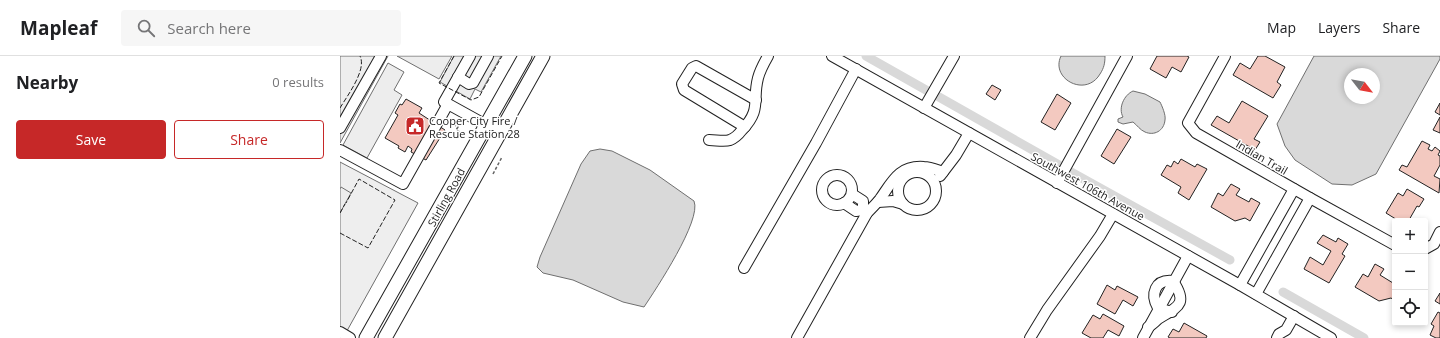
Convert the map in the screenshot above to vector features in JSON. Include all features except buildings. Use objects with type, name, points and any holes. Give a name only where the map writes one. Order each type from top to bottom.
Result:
[{"type":"main road","name":"Stirling Road","points":[[366,338],[525,56]]},
{"type":"main road","name":"Stirling Road","points":[[385,338],[543,56]]},
{"type":"street","points":[[340,128],[381,56]]},
{"type":"street","points":[[444,102],[470,56]]},
{"type":"street","points":[[458,77],[469,84],[473,83],[488,56]]},
{"type":"street","points":[[709,140],[731,139],[745,127],[754,112],[758,79],[761,68],[768,56]]},
{"type":"street","name":"Southwest 106th Avenue","points":[[832,56],[1256,294],[1331,338]]},
{"type":"street","points":[[924,108],[954,56]]},
{"type":"street","points":[[1057,183],[1127,56]]},
{"type":"street","name":"Indian Trail","points":[[1225,56],[1188,123],[1196,133],[1392,243]]},
{"type":"street","points":[[745,127],[684,90],[682,84],[692,68],[696,66],[756,100]]},
{"type":"street","points":[[744,268],[816,143],[856,69]]},
{"type":"street","points":[[340,150],[403,184],[448,104],[486,125],[506,123]]},
{"type":"street","points":[[935,187],[929,177],[917,172],[911,173],[901,181],[898,193],[903,204],[914,210],[926,208],[931,204],[934,199],[937,180],[969,133]]},
{"type":"street","points":[[878,202],[894,178],[904,169],[925,167],[943,172]]},
{"type":"street","points":[[929,177],[943,172]]},
{"type":"street","points":[[835,175],[845,177],[851,184],[852,194],[844,203],[837,205],[832,204],[824,198],[822,188],[827,179],[835,175]]},
{"type":"street","points":[[1240,285],[1294,189]]},
{"type":"street","points":[[797,338],[865,212],[890,194],[898,193]]},
{"type":"street","points":[[852,194],[863,201],[865,212]]},
{"type":"street","points":[[1256,294],[1310,198]]},
{"type":"street","points":[[878,202],[893,201],[903,204]]},
{"type":"street","points":[[844,203],[856,211],[865,212]]},
{"type":"street","points":[[1030,338],[1047,310],[1100,236],[1113,214]]},
{"type":"street","points":[[1428,247],[1434,244],[1440,232]]},
{"type":"street","points":[[1173,281],[1188,256]]},
{"type":"street","points":[[1172,312],[1158,308],[1154,301],[1154,291],[1163,282],[1168,280],[1173,281]]},
{"type":"street","points":[[1148,327],[1176,309],[1180,301],[1180,292],[1173,281]]},
{"type":"street","points":[[1143,338],[1158,308]]},
{"type":"street","points":[[1277,338],[1279,334],[1287,334],[1294,316]]},
{"type":"street","points":[[340,332],[350,338]]},
{"type":"path","points":[[447,121],[458,127],[456,130],[464,134]]},
{"type":"path","points":[[492,174],[502,156]]},
{"type":"shaded area","points":[[340,56],[388,56],[340,143]]},
{"type":"shaded area","points":[[397,56],[452,56],[439,79]]},
{"type":"shaded area","points":[[454,56],[501,56],[481,92],[475,89],[470,99],[440,82]]},
{"type":"shaded area","points":[[1061,56],[1105,56],[1103,68],[1094,81],[1086,85],[1079,85],[1071,83],[1060,72],[1059,64]]},
{"type":"shaded area","points":[[1314,56],[1440,56],[1440,59],[1376,174],[1352,185],[1332,184],[1295,160],[1285,146],[1277,124]]},
{"type":"shaded area","points":[[388,63],[404,72],[394,90],[402,95],[367,158],[343,145]]},
{"type":"shaded area","points":[[1133,91],[1145,94],[1160,102],[1165,118],[1163,127],[1158,132],[1145,132],[1133,122],[1123,124],[1118,122],[1118,119],[1123,117],[1121,110],[1123,102],[1127,95]]},
{"type":"shaded area","points":[[600,149],[612,151],[650,170],[694,201],[695,210],[685,238],[667,271],[644,307],[623,302],[573,280],[543,273],[537,267],[581,164],[590,151]]},
{"type":"shaded area","points":[[340,162],[418,203],[343,338],[340,338]]},
{"type":"shaded area","points":[[341,187],[351,193],[340,213],[340,189]]},
{"type":"waterway","points":[[866,56],[926,90]]},
{"type":"waterway","points":[[939,97],[1059,165]]},
{"type":"waterway","points":[[1071,172],[1230,260]]},
{"type":"waterway","points":[[1283,292],[1364,338]]},
{"type":"fence","points":[[340,108],[359,75],[361,68],[360,56]]},
{"type":"fence","points":[[454,56],[439,83],[471,100],[479,97],[502,56]]},
{"type":"fence","points":[[340,233],[368,248],[395,200],[359,179],[346,203]]},
{"type":"fence","points":[[340,213],[345,204]]},
{"type":"place","name":"Cooper City Fire / Rescue Station 28","points":[[415,126]]}]
